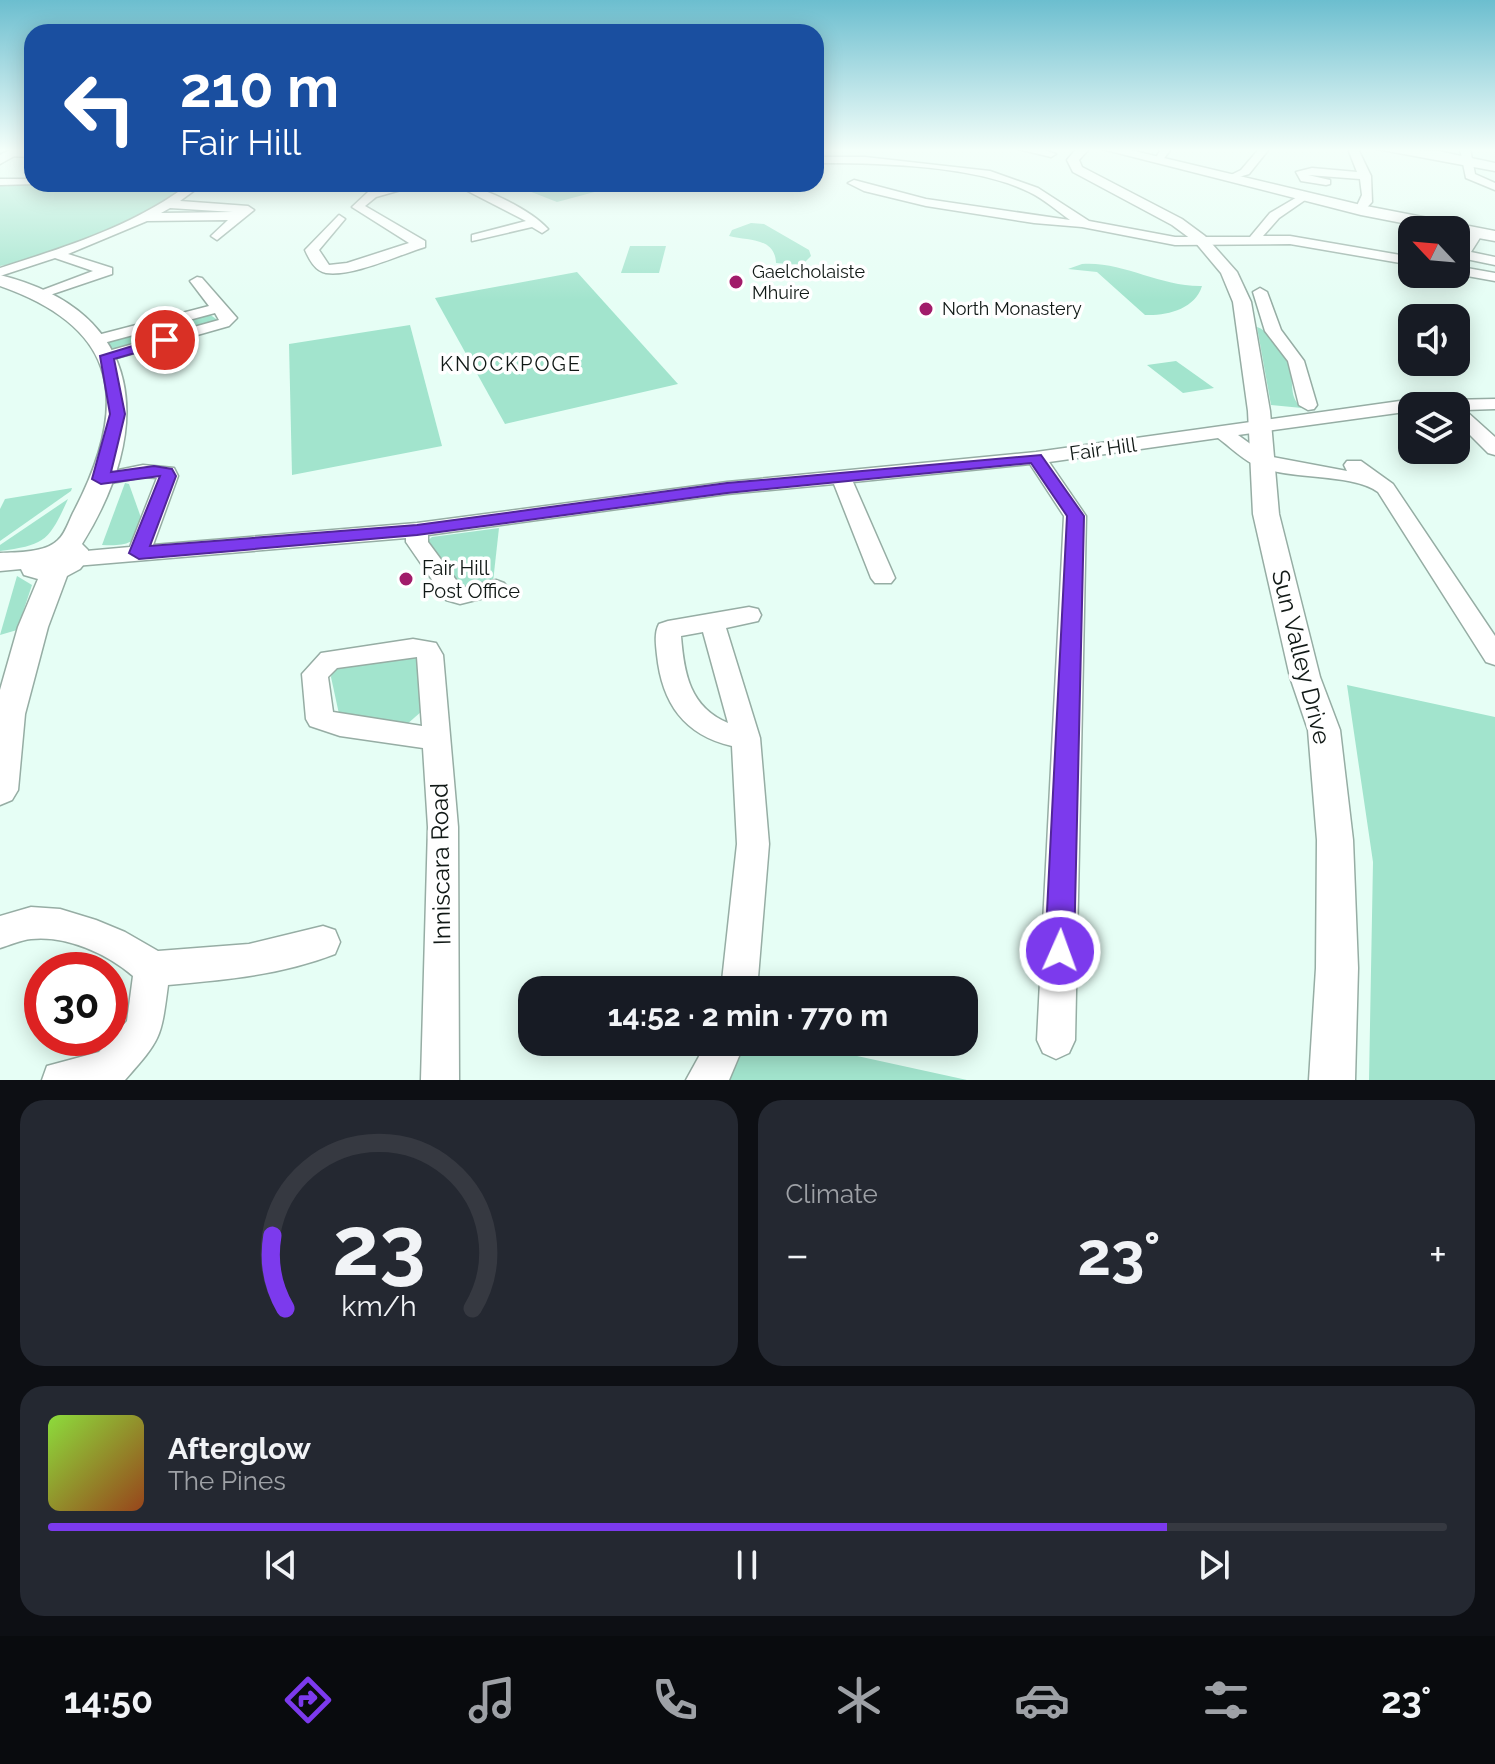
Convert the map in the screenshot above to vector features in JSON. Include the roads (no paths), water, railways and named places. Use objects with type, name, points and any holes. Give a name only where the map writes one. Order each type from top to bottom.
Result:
[{"type":"main road","points":[[1335,199],[1361,210],[1495,236]]},
{"type":"street","points":[[0,272],[148,217],[176,199]]},
{"type":"street","points":[[339,219],[312,250],[317,261],[326,269],[348,267],[420,244],[358,207],[363,199]]},
{"type":"street","points":[[477,238],[538,226],[489,199]]},
{"type":"street","points":[[914,199],[1162,239],[1302,242],[1398,259]]},
{"type":"street","points":[[1047,199],[1087,228],[1180,252],[1191,252],[1189,248],[1164,243],[1162,239]]},
{"type":"street","name":"Sun Valley Drive","points":[[1134,199],[1177,222],[1203,242],[1224,264],[1236,284],[1246,322],[1273,545],[1305,677],[1324,730],[1335,840],[1337,968],[1332,1080]]},
{"type":"street","points":[[1255,241],[1256,233],[1289,199]]},
{"type":"street","points":[[1361,210],[1366,199]]},
{"type":"street","points":[[170,204],[248,210],[217,236]]},
{"type":"street","points":[[148,217],[239,216]]},
{"type":"street","points":[[1470,244],[1477,233]]},
{"type":"street","points":[[39,294],[107,271],[55,254]]},
{"type":"street","points":[[1470,262],[1495,261]]},
{"type":"street","points":[[1470,268],[1495,277]]},
{"type":"street","points":[[0,280],[39,294],[83,324],[101,348],[118,414],[101,479],[58,559],[4,715],[0,790]]},
{"type":"street","points":[[101,348],[224,323],[229,318],[197,281]]},
{"type":"street","points":[[1260,292],[1271,325],[1299,370],[1308,405]]},
{"type":"street","points":[[1246,322],[1271,325]]},
{"type":"street","name":"Fair Hill","points":[[1470,406],[1495,404]]},
{"type":"street","name":"Fair Hill","points":[[58,559],[417,530],[727,488],[1036,458],[1398,406]]},
{"type":"street","points":[[1470,423],[1495,449]]},
{"type":"street","points":[[1223,432],[1261,461],[1347,477],[1370,477],[1495,656]]},
{"type":"street","points":[[1036,458],[1075,516],[1056,1040]]},
{"type":"street","points":[[101,479],[143,471],[167,472],[139,553]]},
{"type":"street","points":[[841,476],[883,578]]},
{"type":"street","points":[[417,530],[417,542],[454,594],[460,596],[496,588]]},
{"type":"street","points":[[0,562],[58,559]]},
{"type":"street","points":[[746,738],[721,734],[703,723],[676,695],[668,630],[749,615]]},
{"type":"street","points":[[712,622],[746,738],[753,844],[740,976]]},
{"type":"street","name":"Inniscara Road","points":[[437,739],[340,725],[320,719],[315,674],[330,660],[413,648],[427,649],[430,655],[437,739],[443,827],[440,1080]]},
{"type":"street","points":[[0,932],[33,923],[79,930],[142,958],[152,969],[144,1030],[110,1068],[61,1080]]},
{"type":"street","points":[[152,969],[249,961],[323,942]]},
{"type":"street","points":[[705,1080],[720,1056]]},
{"type":"place","name":"Gaelcholaiste Mhuire","points":[[736,282]]},
{"type":"place","name":"North Monastery","points":[[926,309]]},
{"type":"place","name":"Fair Hill Post Office","points":[[406,579]]},
{"type":"district","name":"KNOCKPOGE","points":[[511,364]]}]
